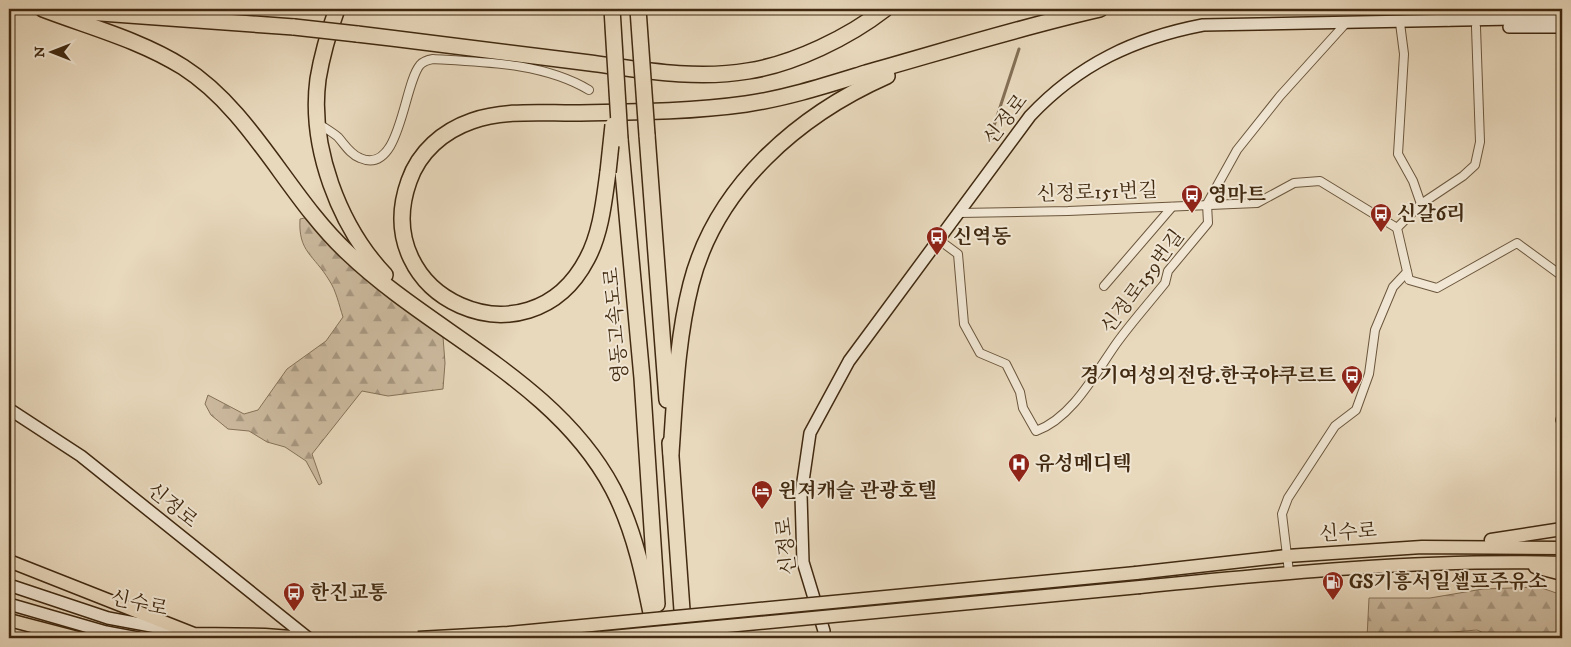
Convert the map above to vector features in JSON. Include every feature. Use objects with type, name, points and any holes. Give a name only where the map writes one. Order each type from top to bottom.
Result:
[{"type":"highway","points":[[32,9],[294,27],[664,72],[718,74],[749,71],[779,64],[853,30],[885,9]]},
{"type":"highway","points":[[43,9],[132,40],[185,68],[218,96],[239,119],[302,200],[345,251],[391,292],[526,388],[564,424],[598,464],[625,514],[637,552],[658,638]]},
{"type":"highway","points":[[337,9],[326,43],[318,80],[319,124],[329,178],[341,211],[355,238],[373,263],[426,316]]},
{"type":"highway","name":"영동고속도로","points":[[612,9],[618,73],[620,139],[642,378],[658,638]]},
{"type":"highway","points":[[638,9],[684,638]]},
{"type":"highway","points":[[618,73],[608,172],[598,232],[587,261],[569,284],[544,304],[518,313],[479,313],[466,310],[440,296],[429,284],[410,255],[402,215],[403,202],[411,174],[426,151],[448,132],[472,121],[503,115],[689,110],[750,103],[799,93],[957,47],[1100,9]]},
{"type":"highway","points":[[671,453],[682,324],[692,282],[713,228],[730,201],[754,169],[776,146],[826,108],[856,89],[957,47]]},
{"type":"main road","points":[[1515,538],[1562,529]]},
{"type":"main road","points":[[1422,547],[1562,535]]},
{"type":"main road","name":"신수로","points":[[418,638],[518,632],[1136,573],[1287,556],[1422,547],[1562,548]]},
{"type":"main road","points":[[9,561],[194,634]]},
{"type":"main road","points":[[1518,562],[1562,574]]},
{"type":"main road","name":"신수로","points":[[601,638],[1289,572],[1418,564],[1562,563]]},
{"type":"main road","points":[[9,620],[78,638]]},
{"type":"main road","name":"신수로","points":[[194,634],[265,635],[306,638]]},
{"type":"street","points":[[1445,22],[1466,10],[1481,9]]},
{"type":"street","name":"신정로","points":[[823,638],[824,631],[803,562],[801,495],[810,433],[849,361],[1030,116],[1069,79],[1136,42],[1168,32],[1203,25],[1445,22],[1562,18]]},
{"type":"street","points":[[1400,22],[1404,54],[1398,154],[1413,181],[1421,204]]},
{"type":"street","points":[[1445,22],[1476,27],[1562,27]]},
{"type":"street","name":"신정로159번길","points":[[939,240],[958,254],[964,324],[980,352],[1006,364],[1020,392],[1022,408],[1036,431],[1047,427],[1088,389],[1117,343],[1165,284],[1168,271],[1208,223],[1208,204],[1237,150],[1280,96],[1346,23]]},
{"type":"street","points":[[1476,27],[1480,142],[1474,165],[1463,176],[1421,204],[1396,228],[1409,280],[1437,288],[1517,243],[1562,276]]},
{"type":"street","points":[[319,124],[337,137],[354,155],[371,160],[379,157],[386,152],[395,139],[407,95],[418,68],[426,61],[434,59],[517,67],[547,72],[573,80],[589,90]]},
{"type":"street","name":"신정로151번길","points":[[959,213],[1256,203],[1294,183],[1320,181],[1396,228]]},
{"type":"street","points":[[1104,286],[1172,207]]},
{"type":"street","points":[[1289,572],[1282,514],[1288,498],[1335,426],[1356,410],[1369,374],[1376,330],[1393,287],[1407,272]]},
{"type":"street","name":"신정로","points":[[9,409],[81,456],[306,638]]},
{"type":"street","points":[[1562,414],[1560,420],[1562,425]]},
{"type":"street","name":"신수로","points":[[9,585],[108,618],[194,634]]},
{"type":"street","name":"신수로","points":[[9,604],[106,632],[138,638]]},
{"type":"green space","points":[[309,217],[406,307],[443,337],[445,363],[443,389],[388,396],[362,391],[312,454],[322,483],[319,485],[306,461],[285,447],[267,442],[249,431],[228,429],[211,415],[205,404],[208,395],[244,414],[258,410],[287,369],[326,341],[343,317],[331,284],[304,246],[300,230],[300,219]]},
{"type":"green space","points":[[1539,587],[1562,595],[1562,638],[1495,638],[1477,630],[1440,633],[1430,638],[1367,638],[1369,598],[1430,598],[1483,589]]},
{"type":"waterway","points":[[990,138],[1019,49]]},
{"type":"place","name":"영마트","points":[[1192,214]]},
{"type":"place","name":"신갈6리","points":[[1381,233]]},
{"type":"place","name":"신역동","points":[[937,256]]},
{"type":"place","name":"경기여성의전당.한국야쿠르트","points":[[1352,395]]},
{"type":"place","name":"유성메디텍","points":[[1019,483]]},
{"type":"place","name":"윈져캐슬 관광호텔","points":[[762,510]]},
{"type":"place","name":"GS기흥서일셀프주유소","points":[[1333,601]]},
{"type":"place","name":"한진교통","points":[[294,612]]}]
